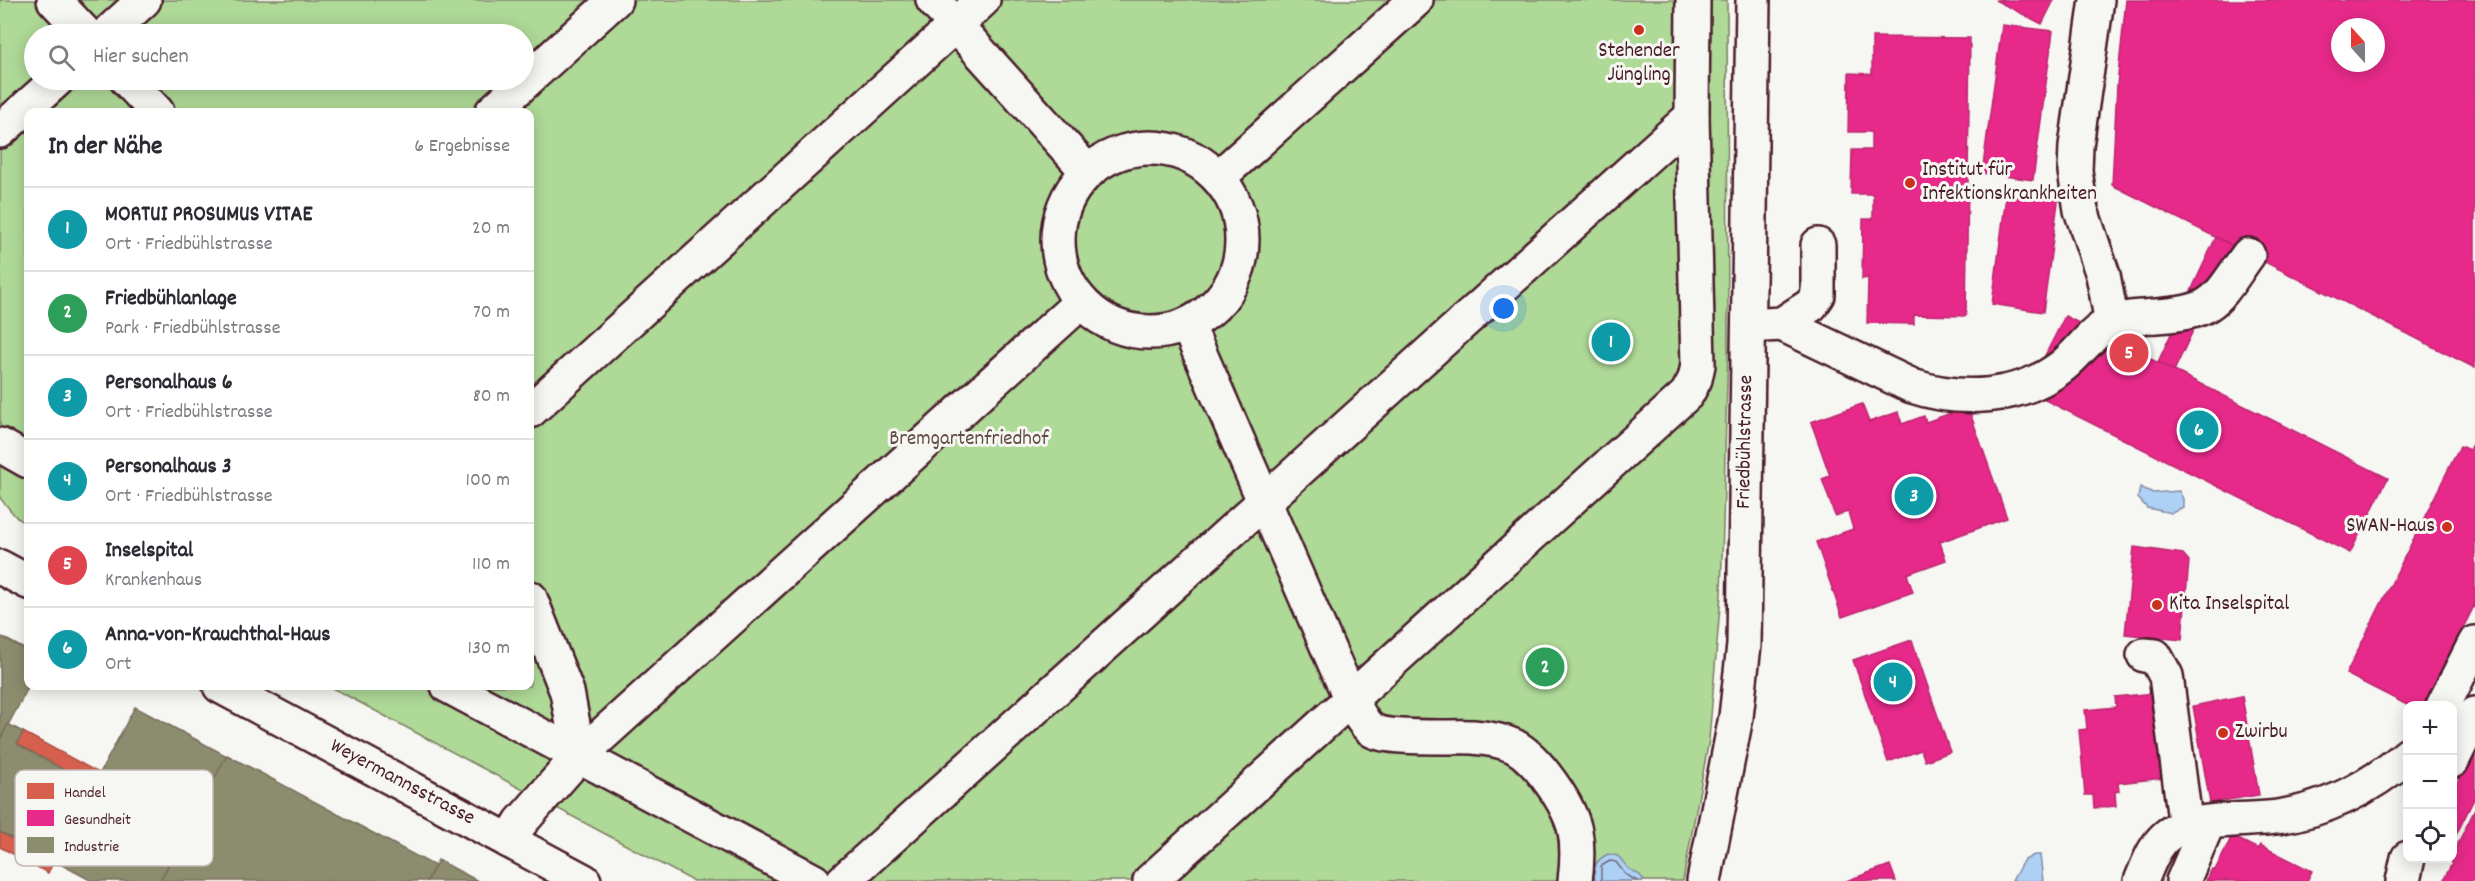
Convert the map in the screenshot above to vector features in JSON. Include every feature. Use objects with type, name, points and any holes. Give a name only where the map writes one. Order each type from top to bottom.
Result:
[{"type":"street","points":[[54,0],[77,24]]},
{"type":"street","points":[[118,24],[144,0]]},
{"type":"street","points":[[534,74],[615,0]]},
{"type":"street","points":[[933,0],[1087,171]]},
{"type":"street","points":[[534,407],[983,0]]},
{"type":"street","points":[[1219,177],[1416,0]]},
{"type":"street","points":[[1150,881],[1687,394],[1698,365],[1692,116],[1694,0]]},
{"type":"street","name":"Friedbühlstrasse","points":[[1704,881],[1736,717],[1744,645],[1753,0]]},
{"type":"street","points":[[2097,0],[2076,146],[2075,171],[2081,210],[2103,275],[2112,323]]},
{"type":"street","points":[[26,108],[46,90]]},
{"type":"street","points":[[136,90],[153,108]]},
{"type":"street","points":[[496,108],[516,90]]},
{"type":"street","points":[[0,131],[24,110]]},
{"type":"street","points":[[843,881],[1692,116]]},
{"type":"street","points":[[1149,147],[1188,155],[1219,177],[1235,205],[1241,227],[1241,252],[1236,273],[1224,295],[1202,318],[1188,326],[1151,332],[1124,329],[1102,321],[1080,303],[1062,269],[1058,243],[1061,214],[1066,202],[1087,171],[1116,154],[1149,147]]},
{"type":"street","points":[[1782,324],[1811,305],[1818,295],[1818,245]]},
{"type":"street","points":[[1747,325],[1782,324],[1912,386],[1932,392],[1974,395],[2019,389],[2061,368],[2094,333],[2112,323],[2135,317],[2196,312],[2217,297],[2248,255]]},
{"type":"street","points":[[509,841],[521,822],[579,756],[1080,303]]},
{"type":"street","points":[[1188,326],[1263,501],[1352,698],[1372,730],[1389,735],[1477,738],[1513,746],[1535,765],[1558,794],[1575,829],[1577,863],[1575,881]]},
{"type":"street","points":[[0,446],[24,459]]},
{"type":"street","points":[[0,567],[24,580]]},
{"type":"street","points":[[534,608],[567,692],[579,756]]},
{"type":"street","points":[[2445,701],[2475,643]]},
{"type":"street","points":[[2144,655],[2155,656],[2166,676],[2197,825],[2183,881]]},
{"type":"street","name":"Weyermannsstrasse","points":[[227,690],[584,881]]},
{"type":"street","points":[[455,690],[814,881]]},
{"type":"street","points":[[2455,755],[2475,714]]},
{"type":"street","points":[[2141,881],[2161,841],[2171,833],[2197,825],[2277,817],[2320,806],[2367,786],[2403,759]]},
{"type":"street","points":[[2403,881],[2407,863]]},
{"type":"green space","name":"Bremgartenfriedhof","points":[[0,0],[1727,0],[1728,349],[1721,594],[1709,740],[1683,881],[693,881],[336,690],[534,690],[534,108],[24,108],[24,522],[17,518],[0,498]]},
{"type":"water","points":[[2140,487],[2153,493],[2179,491],[2183,499],[2183,507],[2172,513],[2147,508],[2138,498]]},
{"type":"water","points":[[1608,854],[1618,856],[1644,881],[1595,881],[1595,865]]},
{"type":"water","points":[[2034,855],[2040,855],[2043,881],[2012,881],[2023,861]]},
{"type":"building: Handel","points":[[23,732],[93,770],[64,770],[17,744]]},
{"type":"building: Handel","points":[[0,832],[15,840],[15,855],[0,847]]},
{"type":"building: Handel","points":[[35,866],[52,866],[48,873]]},
{"type":"building: Gesundheit","points":[[1995,0],[2054,0],[2042,24]]},
{"type":"building: Gesundheit","points":[[2126,0],[2475,0],[2475,368],[2112,185],[2117,85]]},
{"type":"building: Gesundheit","points":[[2002,25],[2053,31],[2033,180],[1982,173]]},
{"type":"building: Gesundheit","name":"Institut für Infektionskrankheiten","points":[[1872,37],[1970,38],[1966,316],[1914,315],[1914,324],[1867,323],[1868,278],[1862,279],[1863,219],[1873,219],[1873,194],[1851,194],[1852,150],[1871,150],[1871,132],[1848,132],[1849,73],[1872,74]]},
{"type":"building: Gesundheit","points":[[2007,188],[2059,195],[2043,312],[1992,304]]},
{"type":"building: Gesundheit","points":[[2216,237],[2233,246],[2174,371],[2158,362]]},
{"type":"building: Gesundheit","points":[[2065,316],[2388,478],[2350,553],[2027,391]]},
{"type":"building: Gesundheit","points":[[1862,404],[1869,422],[1898,412],[1902,424],[1924,416],[1926,422],[1968,407],[2007,518],[1940,542],[1946,560],[1907,574],[1913,592],[1842,617],[1816,542],[1853,529],[1848,512],[1835,516],[1822,479],[1830,476],[1811,422]]},
{"type":"building: Gesundheit","name":"SWAN-Haus","points":[[2475,438],[2475,604],[2426,701],[2403,701],[2403,703],[2346,674],[2460,446],[2469,450]]},
{"type":"building: Gesundheit","name":"Kita Inselspital","points":[[2134,547],[2183,554],[2189,561],[2182,640],[2125,634]]},
{"type":"building: Gesundheit","points":[[1912,640],[1950,752],[1925,761],[1921,750],[1888,762],[1853,660]]},
{"type":"building: Gesundheit","points":[[2155,693],[2163,778],[2118,783],[2119,791],[2115,792],[2116,806],[2094,808],[2093,795],[2085,795],[2079,730],[2087,729],[2085,710],[2116,707],[2115,697]]},
{"type":"building: Gesundheit","name":"Zwirbu","points":[[2242,696],[2259,795],[2210,803],[2193,706]]},
{"type":"building: Gesundheit","points":[[2475,749],[2475,797],[2457,833],[2457,809],[2457,783]]},
{"type":"building: Gesundheit","points":[[2475,809],[2475,881],[2443,881],[2452,863],[2457,863],[2457,845]]},
{"type":"building: Gesundheit","points":[[2232,836],[2258,849],[2260,845],[2312,871],[2307,881],[2206,881],[2212,869],[2215,870]]},
{"type":"building: Gesundheit","points":[[1890,865],[1896,881],[1846,881]]},
{"type":"building: Industrie","points":[[0,636],[24,649],[24,690],[27,690],[0,740]]},
{"type":"building: Industrie","points":[[135,707],[227,756],[213,782],[213,770],[102,770]]},
{"type":"building: Industrie","points":[[8,724],[23,732],[17,744],[64,770],[15,770],[15,840],[0,832],[0,740]]},
{"type":"building: Industrie","points":[[227,755],[435,866],[427,881],[160,881],[168,866],[213,866],[213,781]]},
{"type":"building: Industrie","points":[[438,860],[478,881],[427,881]]},
{"type":"building: Industrie","points":[[64,866],[168,866],[160,881],[92,881]]},
{"type":"place","name":"Stehender Jüngling","points":[[1639,30]]},
{"type":"place","name":"Institut für Infektionskrankheiten","points":[[1910,183]]},
{"type":"place","name":"MORTUI PROSUMUS VITAE","points":[[1611,342]]},
{"type":"place","name":"Inselspital","points":[[2129,353]]},
{"type":"place","name":"Anna-von-Krauchthal-Haus","points":[[2199,430]]},
{"type":"place","name":"Personalhaus 6","points":[[1914,496]]},
{"type":"place","name":"SWAN-Haus","points":[[2447,527]]},
{"type":"place","name":"Kita Inselspital","points":[[2157,605]]},
{"type":"place","name":"Friedbühlanlage","points":[[1545,667]]},
{"type":"place","name":"Personalhaus 3","points":[[1893,682]]},
{"type":"place","name":"Zwirbu","points":[[2223,733]]}]
